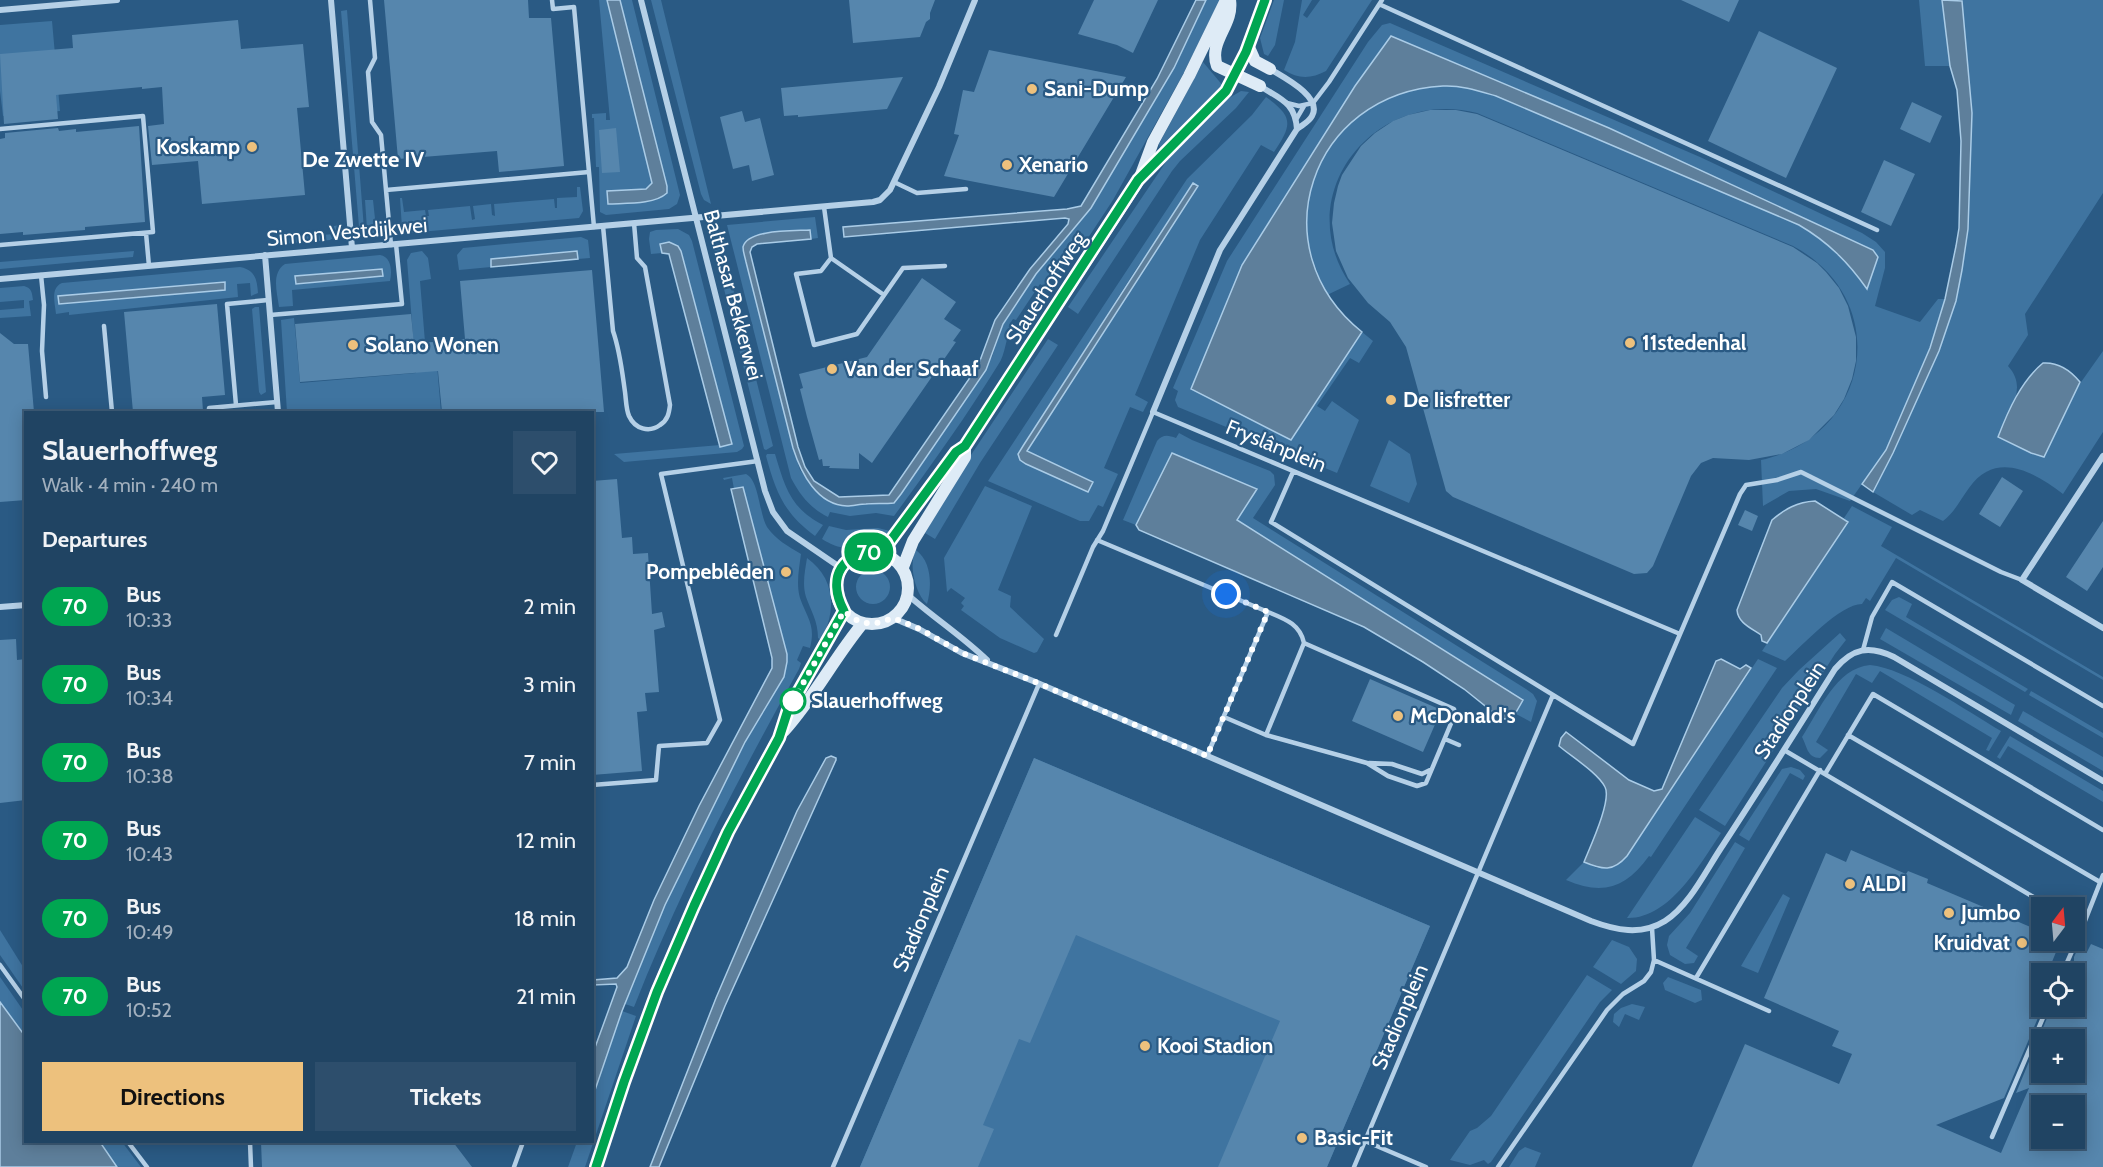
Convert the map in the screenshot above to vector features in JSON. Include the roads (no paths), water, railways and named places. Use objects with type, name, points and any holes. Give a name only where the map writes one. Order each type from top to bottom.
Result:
[{"type":"main road","points":[[1228,0],[1232,11],[1218,40],[1215,60],[1217,66],[1260,86]]},
{"type":"main road","name":"Slauerhoffweg","points":[[882,552],[956,452],[965,446],[1138,180],[1153,142],[1228,0]]},
{"type":"main road","name":"Slauerhoffweg","points":[[1138,180],[1226,91],[1248,45],[1265,0]]},
{"type":"main road","points":[[1248,45],[1255,61],[1270,69]]},
{"type":"main road","name":"Slauerhoffweg","points":[[903,567],[913,541],[964,457],[965,446]]},
{"type":"main road","points":[[866,552],[882,552],[894,558],[903,567],[908,580],[908,595],[903,608],[893,618],[879,624],[863,624],[852,619],[844,611],[837,598],[836,582],[841,568],[852,557],[866,552]]},
{"type":"main road","points":[[597,1167],[654,1001],[685,927],[728,832],[779,738],[788,710],[844,611]]},
{"type":"main road","points":[[779,738],[863,624]]},
{"type":"street","points":[[0,10],[38,3],[117,0]]},
{"type":"street","points":[[331,0],[352,248]]},
{"type":"street","name":"Balthasar Bekkerwei","points":[[641,0],[769,501],[779,522],[787,531],[841,568]]},
{"type":"street","points":[[894,182],[939,87],[975,0]]},
{"type":"street","points":[[1153,412],[1220,250],[1297,129],[1313,115],[1313,103],[1297,86],[1270,69]]},
{"type":"street","points":[[1260,86],[1293,108],[1297,118],[1297,129]]},
{"type":"street","name":"Simon Vestdijkwei","points":[[0,279],[824,207],[880,200],[894,182]]},
{"type":"street","points":[[264,255],[278,411]]},
{"type":"street","points":[[2103,456],[2022,580],[2103,628]]},
{"type":"street","points":[[908,595],[929,614],[970,643],[989,663]]},
{"type":"street","points":[[0,608],[24,605]]},
{"type":"street","points":[[893,618],[920,629],[962,653],[1602,925],[1633,931],[1652,928]]},
{"type":"street","points":[[1863,650],[1882,652],[1894,657],[2103,781]]},
{"type":"street","name":"Stadionplein","points":[[1652,928],[1666,920],[1692,891],[1835,669],[1844,659],[1863,650]]},
{"type":"lane","points":[[270,315],[402,304],[386,190],[381,135],[372,122],[368,72],[375,58],[370,0]]},
{"type":"lane","points":[[552,0],[553,9],[574,7],[594,227]]},
{"type":"lane","points":[[1287,103],[1304,106],[1313,103],[1382,2],[1877,230]]},
{"type":"lane","points":[[1297,118],[1304,106]]},
{"type":"lane","points":[[0,129],[143,116],[153,232],[0,245]]},
{"type":"lane","points":[[386,190],[589,172]]},
{"type":"lane","points":[[894,182],[917,193],[966,189]]},
{"type":"lane","points":[[824,207],[831,258],[821,271],[796,274],[814,345],[857,334],[903,268],[945,266]]},
{"type":"lane","points":[[603,226],[613,331],[618,348],[628,415],[639,428],[647,430],[657,428],[664,422],[670,405],[645,267],[637,258],[634,223]]},
{"type":"lane","points":[[146,233],[149,266]]},
{"type":"lane","points":[[831,258],[884,295]]},
{"type":"lane","points":[[41,275],[44,305],[42,351],[46,397]]},
{"type":"lane","points":[[236,405],[227,304],[268,300]]},
{"type":"lane","points":[[104,326],[112,411]]},
{"type":"lane","points":[[209,411],[209,408],[277,402]]},
{"type":"lane","points":[[1056,634],[1103,531],[1153,412]]},
{"type":"lane","name":"Fryslânplein","points":[[1153,412],[1680,634]]},
{"type":"lane","points":[[594,785],[656,780],[658,746],[707,743],[720,720],[661,474],[758,461]]},
{"type":"lane","points":[[1293,472],[1271,522],[1633,744],[1740,494],[1746,485],[1777,480],[1801,472],[1990,567],[2022,580]]},
{"type":"lane","points":[[1097,540],[1268,612],[1299,628],[1304,643],[1266,735]]},
{"type":"lane","points":[[1863,650],[1872,617],[1892,582],[2103,706]]},
{"type":"lane","points":[[1207,756],[1268,612]]},
{"type":"lane","points":[[1304,643],[1454,709],[1455,714],[1426,783],[1417,786],[1388,776],[1366,763]]},
{"type":"lane","name":"Stadionplein","points":[[833,1167],[1039,684]]},
{"type":"lane","points":[[1825,774],[1873,694],[2103,830]]},
{"type":"lane","name":"Stadionplein","points":[[1354,1167],[1553,695]]},
{"type":"lane","points":[[1224,717],[1266,735],[1366,763],[1392,764],[1422,774],[1431,770]]},
{"type":"lane","points":[[1848,735],[2100,882]]},
{"type":"lane","points":[[1445,739],[1460,745]]},
{"type":"lane","points":[[1784,750],[2033,897]]},
{"type":"lane","points":[[1696,978],[1820,770]]},
{"type":"lane","points":[[2085,921],[2103,875]]},
{"type":"lane","points":[[1498,1167],[1606,1010],[1623,994],[1644,981],[1651,972],[1654,960],[1652,928]]},
{"type":"lane","points":[[1654,960],[1769,1011]]},
{"type":"lane","points":[[0,965],[24,998]]},
{"type":"lane","points":[[1992,1137],[2043,1017]]},
{"type":"lane","points":[[1365,1141],[1426,1167]]},
{"type":"lane","points":[[129,1143],[147,1167]]},
{"type":"lane","points":[[250,1143],[251,1167]]},
{"type":"lane","points":[[514,1167],[524,1143]]},
{"type":"place","name":"Sani-Dump","points":[[1032,89]]},
{"type":"place","name":"Koskamp","points":[[252,147]]},
{"type":"place","name":"Xenario","points":[[1007,165]]},
{"type":"place","name":"11stedenhal","points":[[1630,343]]},
{"type":"place","name":"Solano Wonen","points":[[353,345]]},
{"type":"place","name":"Van der Schaaf","points":[[832,369]]},
{"type":"place","name":"De Iisfretter","points":[[1391,400]]},
{"type":"place","name":"Pompeblêden","points":[[786,572]]},
{"type":"place","name":"Slauerhoffweg","points":[[793,701]]},
{"type":"place","name":"McDonald's","points":[[1398,716]]},
{"type":"place","name":"ALDI","points":[[1850,884]]},
{"type":"place","name":"Jumbo","points":[[1949,913]]},
{"type":"place","name":"Kruidvat","points":[[2022,943]]},
{"type":"place","name":"Kooi Stadion","points":[[1145,1046]]},
{"type":"place","name":"Basic-Fit","points":[[1302,1138]]},
{"type":"district","name":"De Zwette IV","points":[[363,159]]}]
